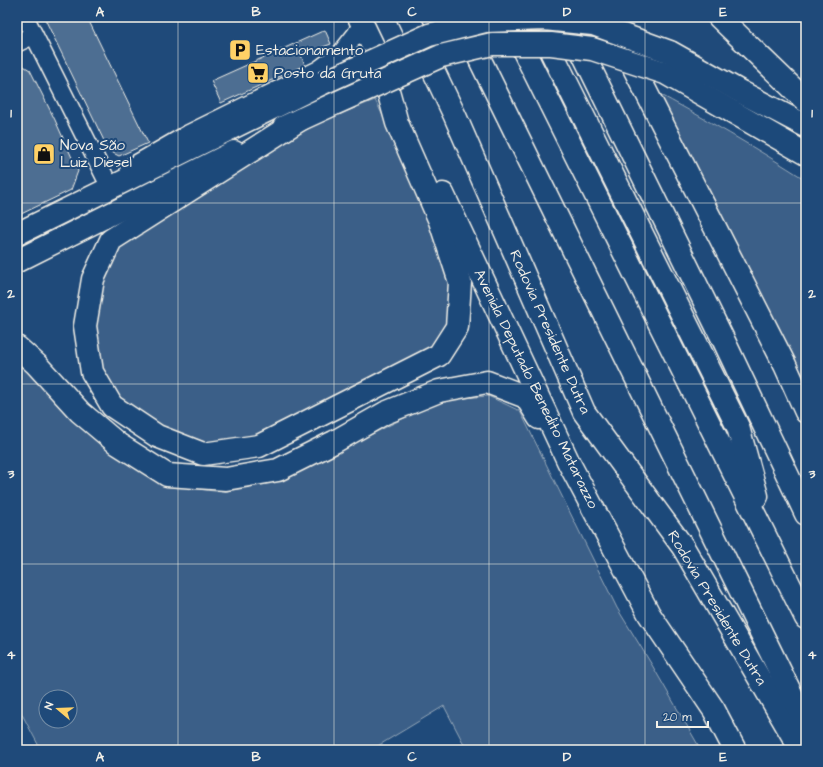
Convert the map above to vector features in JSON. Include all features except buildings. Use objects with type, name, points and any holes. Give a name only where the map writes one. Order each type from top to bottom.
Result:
[{"type":"main road","name":"Rodovia Presidente Dutra","points":[[408,17],[455,116],[584,412],[683,547],[801,750]]},
{"type":"main road","name":"Rodovia Presidente Dutra","points":[[459,17],[806,724]]},
{"type":"main road","points":[[507,17],[806,618]]},
{"type":"main road","points":[[534,17],[738,427],[769,544]]},
{"type":"main road","points":[[565,17],[723,339],[806,514]]},
{"type":"main road","points":[[608,17],[785,365],[806,412]]},
{"type":"main road","points":[[719,17],[806,101]]},
{"type":"main road","points":[[17,234],[322,83],[429,35],[485,21],[544,19],[593,24],[670,52],[806,154]]},
{"type":"main road","name":"Avenida Deputado Benedito Matarazzo","points":[[360,20],[569,462],[649,614],[714,710],[735,750]]},
{"type":"main road","points":[[17,261],[301,119],[441,56],[492,44],[551,44],[592,49],[665,73],[736,102],[806,126]]},
{"type":"main road","points":[[301,119],[111,240],[93,279],[84,326],[92,372],[112,406],[157,436],[203,454],[259,446],[439,355],[457,327],[460,282],[440,221],[397,123],[379,58]]},
{"type":"main road","points":[[17,347],[36,364],[80,412],[118,444],[167,475],[226,479],[278,470],[334,442],[385,413],[439,390],[486,382],[526,397],[569,462]]},
{"type":"main road","points":[[785,365],[806,390]]},
{"type":"street","points":[[25,17],[106,181]]},
{"type":"street","points":[[17,226],[106,181],[188,134],[318,70],[341,53],[356,34],[360,20]]},
{"type":"street","points":[[17,43],[34,34]]},
{"type":"shaded area","points":[[652,90],[768,156],[806,180],[806,378],[800,370]]},
{"type":"shaded area","points":[[375,100],[431,224],[451,283],[448,324],[433,348],[256,437],[204,444],[161,428],[118,400],[101,369],[94,327],[101,282],[118,247],[309,126]]},
{"type":"shaded area","points":[[17,360],[31,372],[107,450],[165,485],[222,492],[283,480],[442,400],[488,396],[520,411],[617,608],[701,750],[467,750],[444,706],[371,750],[41,750],[17,705]]},
{"type":"place","name":"Estacionamento","points":[[240,50]]},
{"type":"place","name":"Posto da Gruta","points":[[258,73]]},
{"type":"place","name":"Nova São Luiz Diesel","points":[[44,154]]}]
